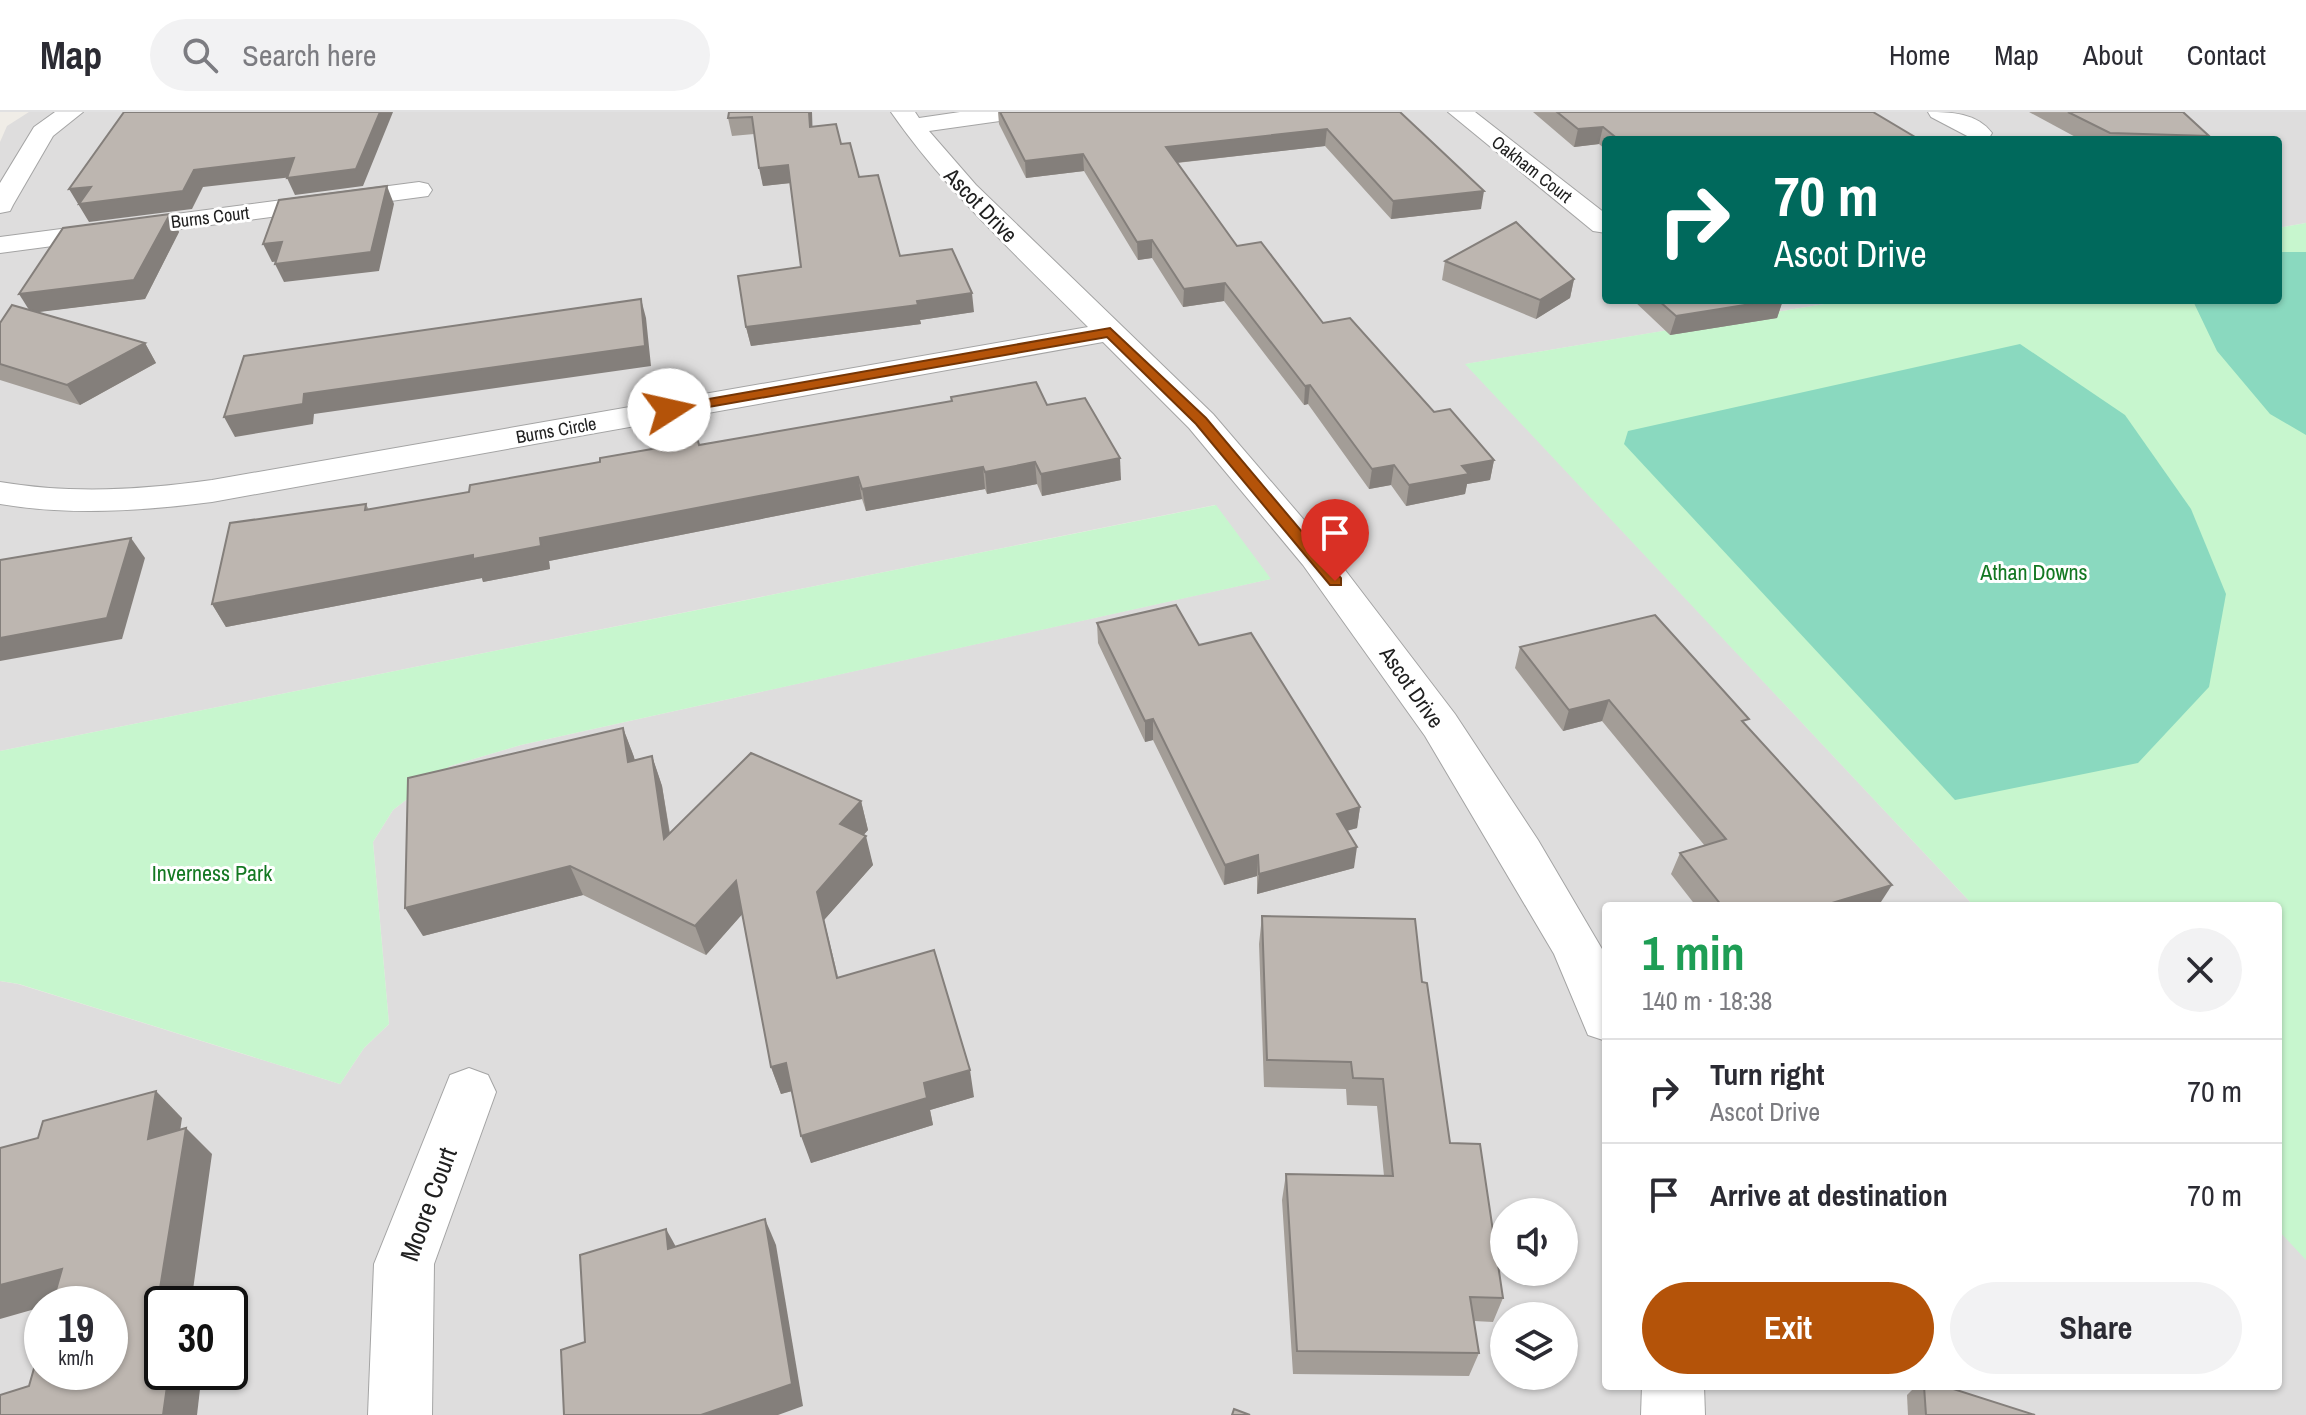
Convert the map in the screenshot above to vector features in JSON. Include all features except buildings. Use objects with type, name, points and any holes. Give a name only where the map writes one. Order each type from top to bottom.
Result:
[{"type":"street","points":[[0,205],[43,132],[71,112]]},
{"type":"street","points":[[907,119],[1014,112]]},
{"type":"street","name":"Oakham Court","points":[[1460,112],[1602,224]]},
{"type":"street","points":[[1940,112],[1980,133]]},
{"type":"street","name":"Ascot Drive","points":[[907,119],[967,191],[1201,421],[1257,484],[1372,631],[1440,725],[1521,853],[1577,949],[1602,1009]]},
{"type":"street","name":"Burns Court","points":[[0,245],[419,190]]},
{"type":"street","name":"Burns Circle","points":[[0,493],[76,502],[212,491],[1110,332]]},
{"type":"street","name":"Moore Court","points":[[400,1415],[404,1264],[469,1092]]},
{"type":"street","points":[[1673,1390],[1673,1415]]},
{"type":"shaded area","points":[[29,112],[2306,112],[2306,223],[2282,227],[2282,136],[1602,136],[1602,304],[1824,304],[1466,364],[1970,902],[1602,902],[1602,1390],[2282,1390],[2282,1233],[2306,1259],[2306,1415],[0,1415],[0,981],[340,1084],[364,1048],[389,1024],[373,842],[393,810],[450,766],[521,745],[1270,579],[1215,505],[0,751],[0,142],[7,126]]},
{"type":"green space","name":"Athan Downs","points":[[2306,223],[2306,1260],[2282,1234],[2282,902],[1970,902],[1465,364],[1824,304],[2282,304],[2282,227]]},
{"type":"green space","points":[[2282,252],[2306,252],[2306,435],[2270,414],[2217,351],[2194,304],[2282,304]]},
{"type":"green space","points":[[2020,344],[2125,415],[2191,509],[2226,594],[2209,687],[2138,763],[1955,800],[1624,444],[1628,431]]},
{"type":"green space","name":"Inverness Park","points":[[1216,505],[1271,579],[521,745],[450,766],[393,810],[373,842],[389,1024],[364,1048],[340,1084],[19,984],[0,981],[0,751]]},
{"type":"route","points":[[669,410],[1110,332],[1201,421],[1257,484],[1335,581]]}]
